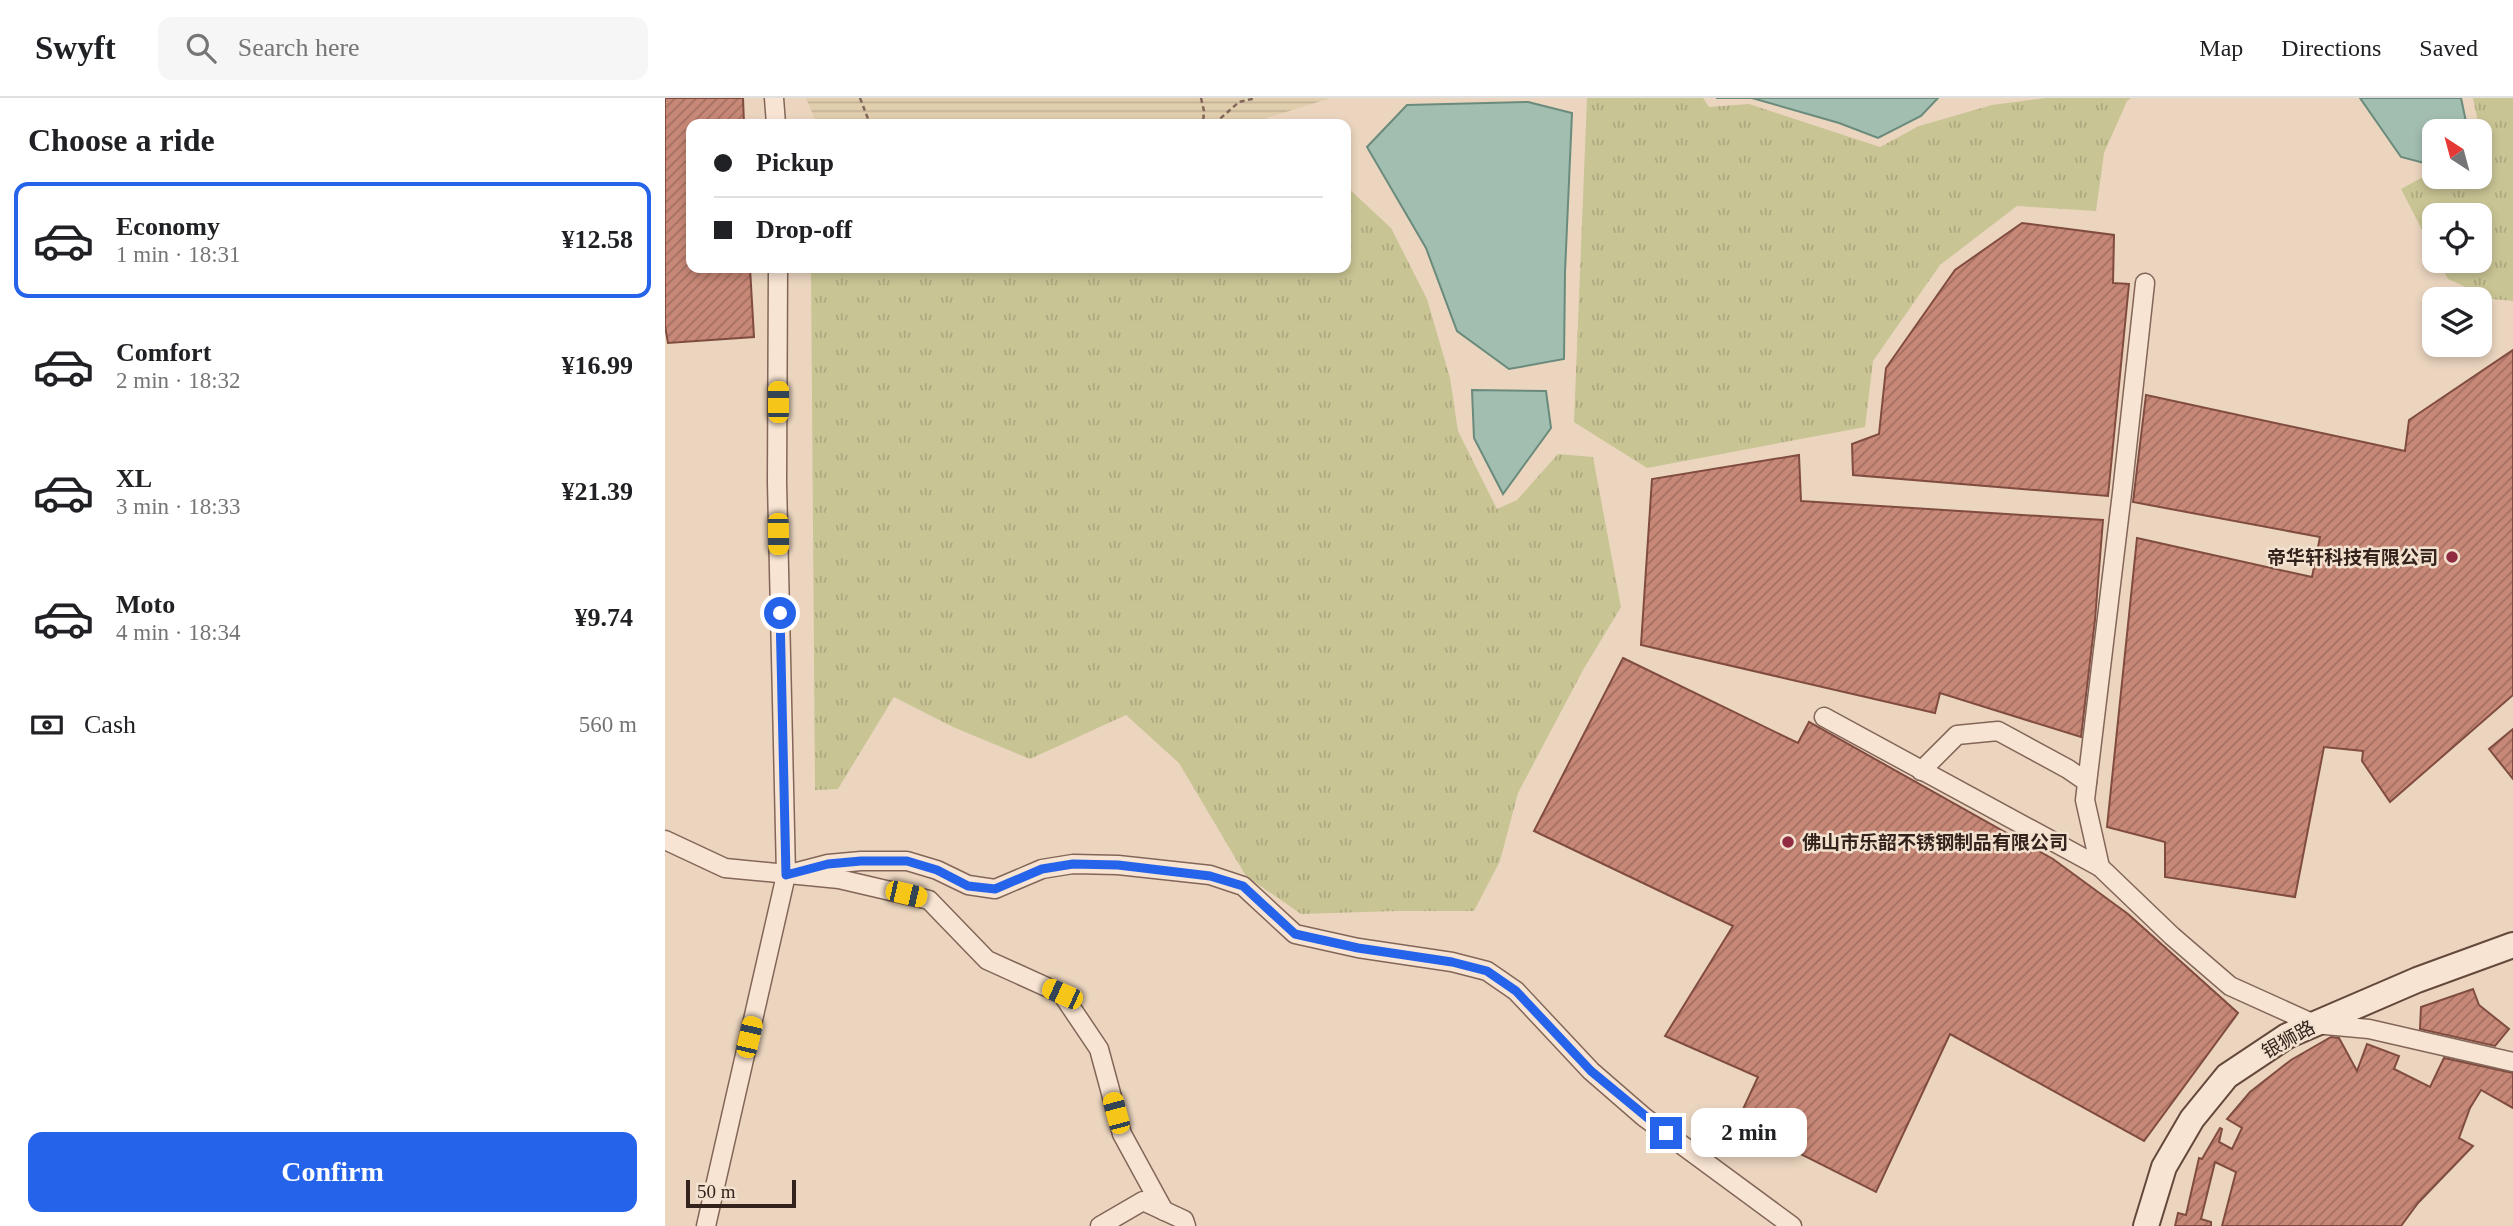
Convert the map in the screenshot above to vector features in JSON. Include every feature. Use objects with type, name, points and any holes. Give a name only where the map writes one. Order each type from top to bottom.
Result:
[{"type":"main road","name":"银狮路","points":[[2146,1226],[2164,1167],[2192,1119],[2227,1076],[2287,1035],[2417,980],[2513,944]]},
{"type":"street","points":[[775,98],[776,119]]},
{"type":"street","points":[[706,1226],[786,875],[777,482],[778,273]]},
{"type":"street","points":[[2100,867],[2085,800],[2145,282]]},
{"type":"street","points":[[1824,717],[2100,867],[2172,936],[2230,986],[2314,1024],[2368,1030],[2513,1062]]},
{"type":"street","points":[[1921,771],[1957,735],[1998,731],[2087,782]]},
{"type":"street","points":[[665,840],[725,868],[839,879],[929,900],[987,960],[1062,994],[1099,1049],[1122,1134],[1164,1211]]},
{"type":"street","points":[[786,875],[828,864],[907,861],[937,870],[968,886],[995,889],[1042,869],[1073,864],[1118,865],[1210,876],[1243,886],[1295,934],[1358,948],[1452,962],[1487,971],[1516,991],[1591,1071],[1644,1117],[1792,1226]]},
{"type":"street","points":[[1100,1226],[1143,1201],[1184,1220],[1186,1226]]},
{"type":"path","points":[[860,98],[868,119]]},
{"type":"path","points":[[1201,98],[1203,119]]},
{"type":"path","points":[[1220,119],[1239,102],[1256,98]]},
{"type":"shaded area","points":[[806,98],[1331,98],[1266,119],[815,119]]},
{"type":"shaded area","points":[[1752,98],[1938,98],[1921,116],[1878,138],[1839,123]]},
{"type":"shaded area","points":[[2360,98],[2461,98],[2465,119],[2422,119],[2422,162],[2401,157]]},
{"type":"shaded area","points":[[1528,102],[1572,113],[1564,359],[1509,369],[1457,331],[1426,248],[1367,147],[1407,105]]},
{"type":"shaded area","points":[[1472,390],[1546,391],[1551,428],[1503,494],[1474,438]]},
{"type":"green space","points":[[1587,98],[1703,98],[1709,107],[1749,104],[1880,147],[1919,126],[1992,105],[2046,98],[2131,98],[2127,101],[2104,153],[2096,211],[2017,206],[1940,265],[1873,361],[1865,427],[1647,468],[1574,422]]},
{"type":"green space","points":[[2473,98],[2513,98],[2513,301],[2492,299],[2492,287],[2466,287],[2448,279],[2445,273],[2492,273],[2492,203],[2422,203],[2422,230],[2401,189],[2422,178],[2422,189],[2492,189],[2492,119],[2477,119]]},
{"type":"green space","points":[[1351,191],[1391,228],[1427,299],[1450,378],[1458,431],[1497,509],[1517,500],[1558,454],[1593,457],[1621,607],[1583,670],[1518,793],[1500,861],[1474,911],[1301,914],[1246,876],[1179,763],[1126,715],[1030,759],[953,727],[894,697],[838,789],[815,790],[811,273],[1351,273]]},
{"type":"building","points":[[665,98],[743,98],[744,119],[686,119],[686,273],[750,273],[754,337],[668,343],[665,326]]},
{"type":"building","points":[[2022,223],[2114,235],[2113,283],[2129,284],[2108,496],[1853,475],[1852,444],[1879,434],[1886,368],[1955,270]]},
{"type":"building","points":[[2513,350],[2513,695],[2390,802],[2362,761],[2363,751],[2324,747],[2295,897],[2165,877],[2165,842],[2107,827],[2137,538],[2312,577],[2320,537],[2133,502],[2146,395],[2405,451],[2409,420]]},
{"type":"building","points":[[1799,455],[1801,501],[2103,520],[2095,620],[2081,737],[1940,693],[1935,713],[1641,645],[1652,479]]},
{"type":"building","points":[[1623,658],[1798,743],[1809,722],[2053,859],[2128,914],[2238,1013],[2144,1141],[1950,1034],[1876,1192],[1737,1122],[1758,1077],[1665,1036],[1733,926],[1534,831]]},
{"type":"building","points":[[2513,729],[2513,779],[2489,749]]},
{"type":"building","points":[[2473,989],[2479,1005],[2509,1029],[2495,1046],[2420,1029],[2421,1007]]},
{"type":"building","points":[[2331,1037],[2339,1038],[2357,1071],[2367,1044],[2399,1056],[2394,1069],[2430,1087],[2444,1058],[2513,1073],[2513,1108],[2481,1090],[2470,1108],[2459,1138],[2473,1146],[2418,1203],[2401,1226],[2222,1226],[2236,1172],[2215,1162],[2201,1219],[2211,1222],[2211,1226],[2175,1226],[2178,1213],[2186,1215],[2199,1158],[2202,1159],[2220,1128],[2219,1142],[2232,1149],[2242,1128],[2227,1119],[2250,1092],[2291,1060]]},
{"type":"place","name":"帝华轩科技有限公司","points":[[2452,557]]},
{"type":"place","name":"佛山市乐韶不锈钢制品有限公司","points":[[1788,842]]},
{"type":"route","points":[[780,613],[786,875],[828,864],[907,861],[937,870],[968,886],[995,889],[1042,869],[1073,864],[1118,865],[1210,876],[1243,886],[1295,934],[1358,948],[1452,962],[1487,971],[1516,991],[1591,1071],[1666,1133]]}]
